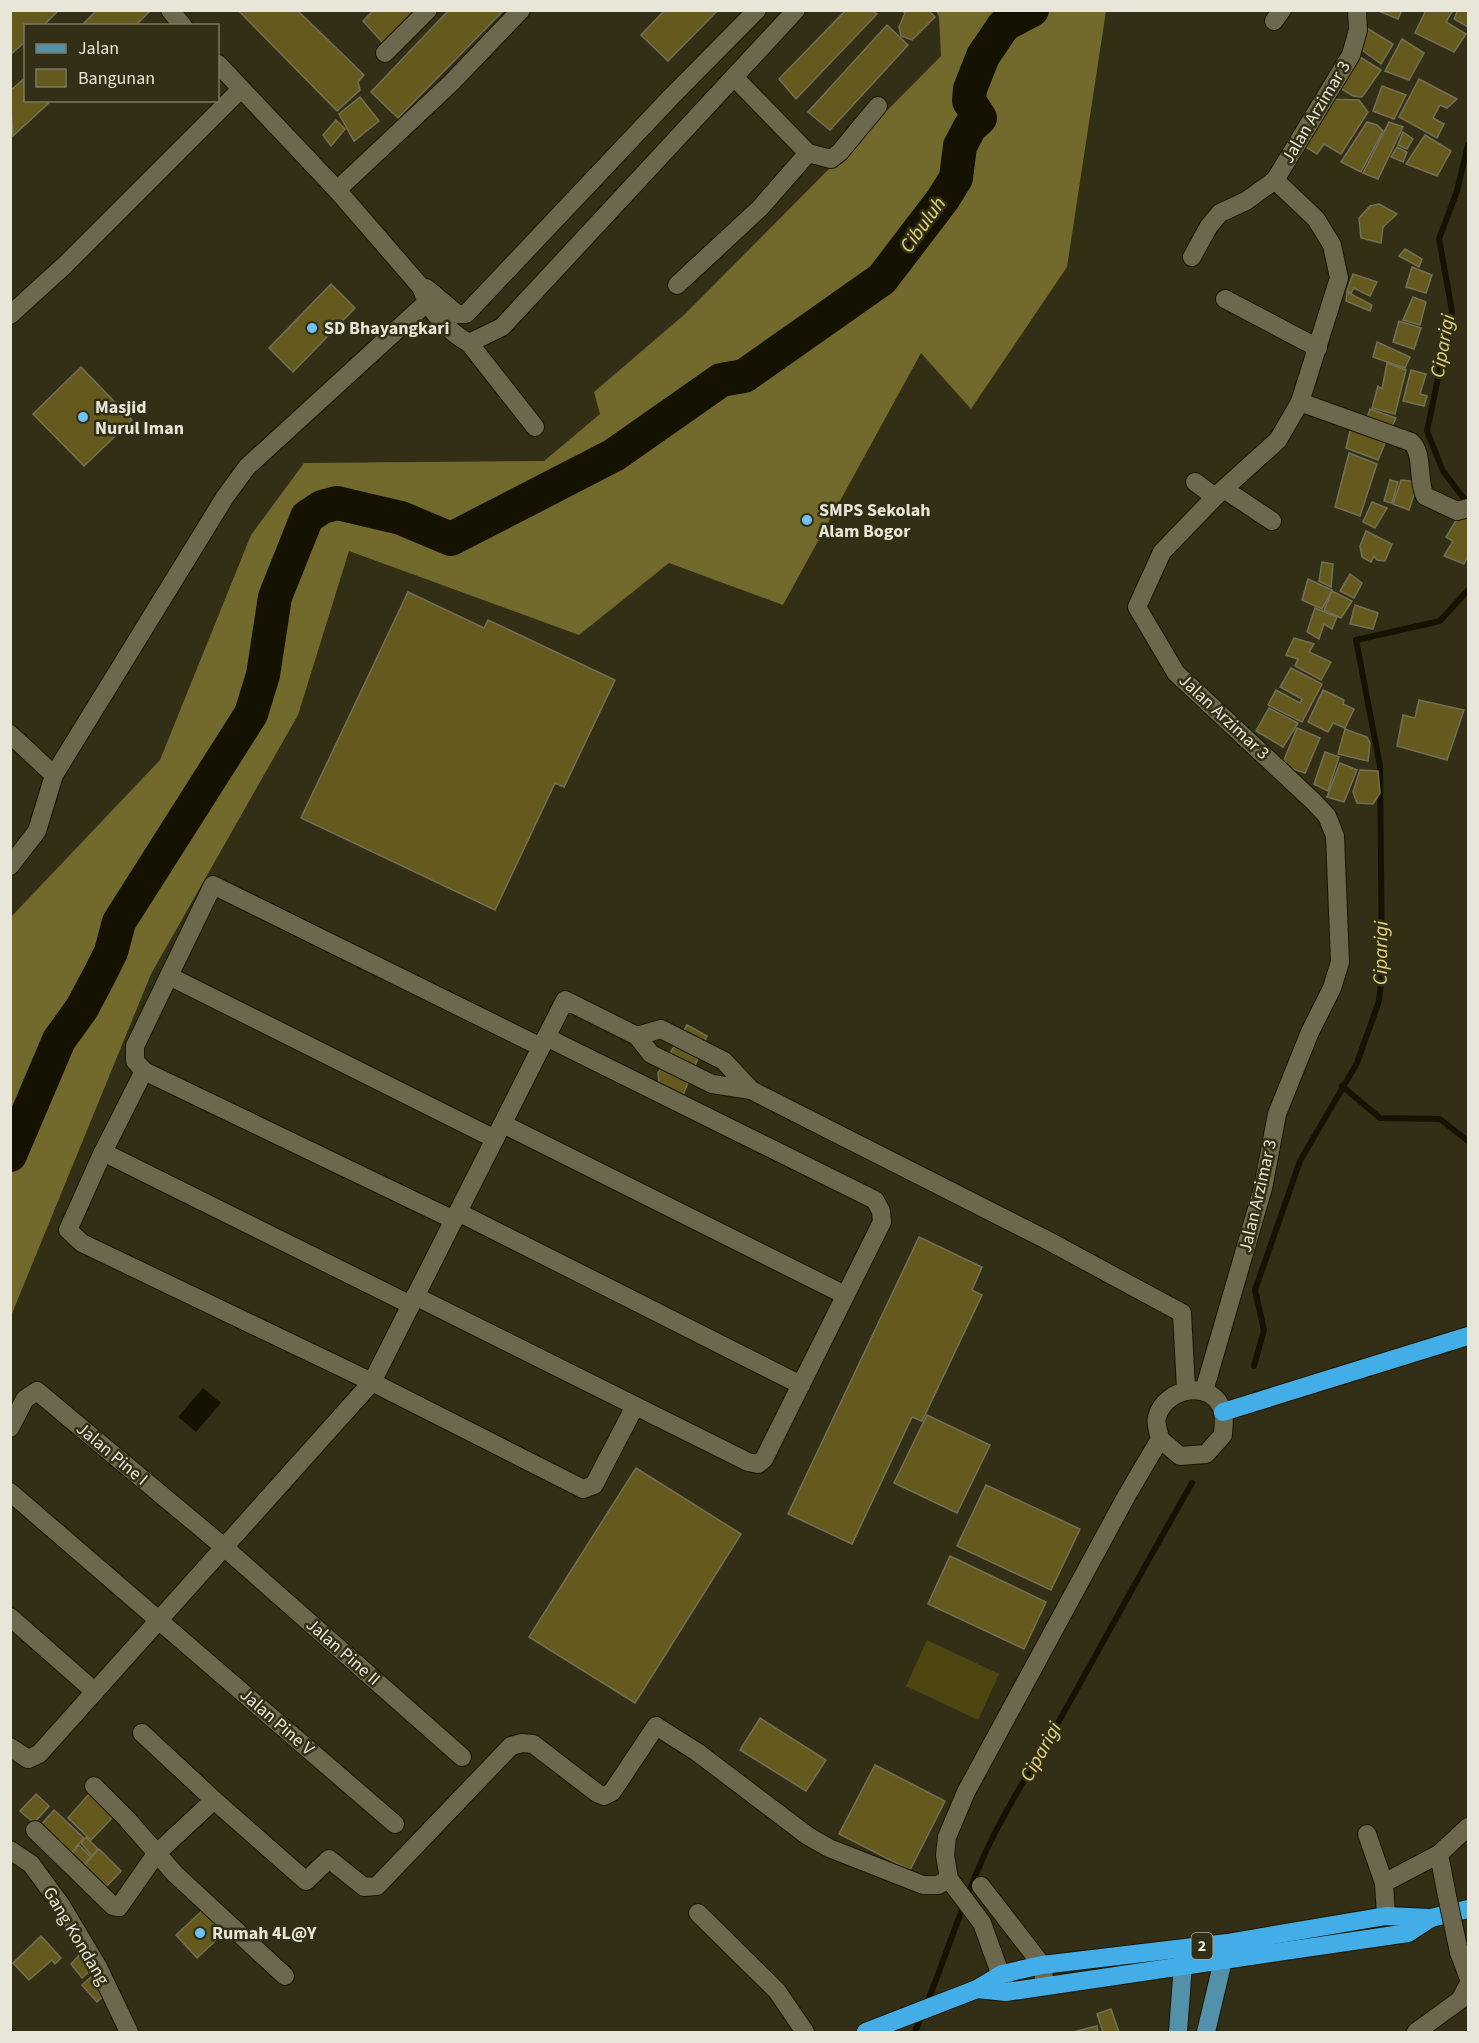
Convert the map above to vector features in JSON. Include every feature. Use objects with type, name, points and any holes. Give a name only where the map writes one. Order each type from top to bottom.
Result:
[{"type":"highway","points":[[1223,1412],[1468,1336]]},
{"type":"highway","name":"2","points":[[1004,1983],[1045,1984],[1184,1957],[1227,1943],[1386,1916],[1431,1918],[1468,1909]]},
{"type":"highway","name":"2","points":[[866,2032],[945,2000],[1004,1983],[1042,1965],[1184,1957],[1223,1962],[1407,1933],[1431,1918]]},
{"type":"main road","points":[[1206,2032],[1227,1943]]},
{"type":"main road","points":[[1178,2032],[1184,1957]]},
{"type":"street","points":[[170,10],[181,24]]},
{"type":"street","points":[[385,53],[428,10]]},
{"type":"street","points":[[337,190],[452,83],[521,10]]},
{"type":"street","points":[[428,294],[457,314],[466,314],[671,97],[757,10]]},
{"type":"street","points":[[469,343],[501,327],[796,10]]},
{"type":"street","name":"Jalan Arzimar 3","points":[[1195,1390],[1263,1188],[1277,1114],[1310,1032],[1332,988],[1340,963],[1335,836],[1327,816],[1176,673],[1137,607],[1162,552],[1219,493],[1278,440],[1300,402],[1340,278],[1332,245],[1316,219],[1275,180],[1351,54],[1358,30],[1357,10]]},
{"type":"street","points":[[219,65],[337,190],[428,294],[454,335],[469,343],[535,427]]},
{"type":"street","points":[[735,77],[808,153],[831,159],[840,152],[878,106]]},
{"type":"street","points":[[10,315],[65,265],[240,90]]},
{"type":"street","points":[[677,285],[760,208],[808,153]]},
{"type":"street","points":[[1192,257],[1209,226],[1220,213],[1246,201],[1275,180]]},
{"type":"street","points":[[10,866],[37,831],[54,775],[205,527],[248,468],[428,294]]},
{"type":"street","points":[[1225,299],[1318,348]]},
{"type":"street","points":[[1300,402],[1411,442],[1417,448],[1420,481],[1425,496],[1463,510]]},
{"type":"street","points":[[1195,482],[1272,521]]},
{"type":"street","points":[[10,734],[54,775]]},
{"type":"street","points":[[103,1152],[748,1462],[758,1464],[764,1459],[801,1385],[882,1222],[881,1210],[876,1200],[213,885],[135,1046],[135,1061],[144,1071],[456,1216],[801,1385]]},
{"type":"street","points":[[169,976],[845,1296]]},
{"type":"street","points":[[10,1747],[21,1756],[33,1758],[372,1382],[565,1000],[637,1036],[651,1054],[712,1084],[751,1090],[1045,1239],[1182,1313],[1195,1390]]},
{"type":"street","points":[[637,1036],[661,1029],[724,1061],[751,1090]]},
{"type":"street","points":[[144,1071],[70,1221],[68,1230],[82,1243],[372,1382],[583,1489],[594,1485],[635,1406]]},
{"type":"street","points":[[1195,1390],[1216,1400],[1223,1412],[1223,1436],[1206,1454],[1180,1456],[1160,1439],[1156,1418],[1166,1398],[1195,1390]]},
{"type":"street","name":"Jalan Pine I","points":[[10,1428],[25,1399],[37,1391],[224,1547]]},
{"type":"street","points":[[1004,1983],[982,1923],[950,1881],[945,1855],[947,1837],[966,1792],[1127,1495],[1160,1439]]},
{"type":"street","name":"Jalan Pine V","points":[[10,1492],[395,1824]]},
{"type":"street","name":"Jalan Pine II","points":[[224,1547],[462,1757]]},
{"type":"street","points":[[10,1617],[93,1690]]},
{"type":"street","points":[[142,1733],[306,1881],[329,1859],[364,1887],[371,1888],[382,1882],[511,1746],[522,1743],[533,1744],[604,1796],[612,1792],[656,1726],[697,1752],[808,1836],[829,1848],[923,1885],[939,1885],[950,1881]]},
{"type":"street","points":[[94,1786],[126,1818],[156,1854],[285,1976]]},
{"type":"street","points":[[35,1830],[113,1906],[120,1907],[156,1854],[214,1800]]},
{"type":"street","points":[[1384,1883],[1439,1854],[1468,1827]]},
{"type":"street","points":[[1367,1834],[1384,1883],[1386,1916]]},
{"type":"street","name":"Gang Kondang","points":[[10,1850],[31,1864],[61,1905],[98,1967],[129,2032]]},
{"type":"street","points":[[1439,1854],[1459,1952],[1468,1976]]},
{"type":"street","points":[[981,1886],[1042,1965],[1045,1984]]},
{"type":"street","points":[[698,1913],[777,1991],[805,2032]]},
{"type":"street","points":[[1416,2032],[1460,2000],[1468,1985]]},
{"type":"shaded area","points":[[936,11],[1106,11],[1067,267],[971,409],[921,353],[783,605],[669,563],[579,635],[349,551],[298,715],[151,974],[11,1316],[11,917],[160,760],[251,535],[304,463],[544,461],[600,414],[594,392],[685,314],[941,56],[939,17]]},
{"type":"shaded area","points":[[203,1388],[221,1403],[196,1432],[178,1417]]},
{"type":"shaded area","points":[[927,1640],[999,1674],[978,1720],[906,1686]]},
{"type":"building","points":[[10,10],[59,10],[45,24],[24,24],[24,43],[10,55]]},
{"type":"building","points":[[97,10],[151,10],[137,24],[83,24]]},
{"type":"building","points":[[238,10],[297,10],[364,75],[358,82],[360,90],[337,111]]},
{"type":"building","points":[[374,10],[417,10],[383,43],[363,21]]},
{"type":"building","points":[[449,10],[504,10],[398,118],[371,92]]},
{"type":"building","points":[[665,10],[718,10],[668,61],[641,35]]},
{"type":"building","points":[[846,10],[871,10],[877,14],[796,99],[779,79]]},
{"type":"building","points":[[901,10],[928,10],[935,17],[912,40],[901,36],[899,27],[905,13]]},
{"type":"building","points":[[1376,10],[1402,10],[1398,19]]},
{"type":"building","points":[[1426,10],[1453,10],[1446,22],[1466,34],[1454,52],[1415,33]]},
{"type":"building","points":[[1458,10],[1468,10],[1468,27],[1454,19]]},
{"type":"building","points":[[887,25],[908,45],[830,130],[808,112]]},
{"type":"building","points":[[1365,27],[1393,44],[1381,64],[1362,50]]},
{"type":"building","points":[[1402,39],[1424,53],[1409,80],[1385,71]]},
{"type":"building","points":[[1358,56],[1381,70],[1362,97],[1353,96],[1340,88]]},
{"type":"building","points":[[24,79],[24,102],[50,102],[13,136],[10,91]]},
{"type":"building","points":[[1419,79],[1457,99],[1447,108],[1440,105],[1433,118],[1444,124],[1437,138],[1399,117]]},
{"type":"building","points":[[1382,86],[1406,95],[1394,119],[1373,111]]},
{"type":"building","points":[[360,97],[379,121],[354,141],[339,114]]},
{"type":"building","points":[[1325,99],[1359,100],[1368,112],[1341,154],[1324,144],[1317,154],[1301,144]]},
{"type":"building","points":[[336,120],[345,129],[331,146],[323,135]]},
{"type":"building","points":[[1367,122],[1377,125],[1383,131],[1361,172],[1341,162]]},
{"type":"building","points":[[1389,122],[1403,127],[1378,179],[1363,173]]},
{"type":"building","points":[[1403,132],[1413,139],[1407,149],[1398,145]]},
{"type":"building","points":[[1425,135],[1451,151],[1437,176],[1406,164]]},
{"type":"building","points":[[1397,147],[1407,152],[1403,162],[1391,157]]},
{"type":"building","points":[[1379,204],[1397,214],[1383,227],[1381,243],[1361,238],[1359,218],[1370,206]]},
{"type":"building","points":[[1405,249],[1422,259],[1419,267],[1399,256]]},
{"type":"building","points":[[1412,267],[1432,275],[1426,293],[1406,287]]},
{"type":"building","points":[[1353,274],[1377,282],[1370,296],[1354,288],[1351,293],[1347,291]]},
{"type":"building","name":"SD Bhayangkari","points":[[331,284],[355,308],[293,372],[269,348]]},
{"type":"building","points":[[1347,292],[1372,305],[1370,311],[1346,301]]},
{"type":"building","points":[[1413,297],[1426,302],[1420,325],[1403,320]]},
{"type":"building","points":[[1399,321],[1421,328],[1414,349],[1393,342]]},
{"type":"building","points":[[1377,342],[1410,357],[1405,368],[1373,357]]},
{"type":"building","points":[[1387,363],[1406,370],[1395,414],[1372,408],[1378,386],[1382,389]]},
{"type":"building","name":"Masjid Nurul Iman","points":[[81,367],[132,420],[84,466],[33,414]]},
{"type":"building","points":[[1411,370],[1426,374],[1420,394],[1427,396],[1424,406],[1403,401]]},
{"type":"building","points":[[1370,409],[1396,418],[1390,431],[1365,423]]},
{"type":"building","points":[[1352,423],[1388,436],[1378,460],[1346,448]]},
{"type":"building","points":[[1349,453],[1377,464],[1360,516],[1335,507]]},
{"type":"building","points":[[1390,480],[1398,482],[1392,503],[1384,501]]},
{"type":"building","points":[[1401,480],[1418,482],[1409,510],[1393,504]]},
{"type":"building","points":[[1372,502],[1387,508],[1375,528],[1363,522]]},
{"type":"building","points":[[1460,514],[1468,519],[1468,555],[1464,564],[1444,556],[1453,541],[1446,537]]},
{"type":"building","points":[[1366,531],[1392,544],[1385,561],[1377,560],[1374,556],[1371,562],[1362,557],[1360,546]]},
{"type":"building","points":[[1322,562],[1333,564],[1331,587],[1319,581]]},
{"type":"building","points":[[1350,574],[1362,583],[1354,598],[1340,591]]},
{"type":"building","points":[[1308,579],[1332,590],[1322,609],[1302,600]]},
{"type":"building","points":[[1332,591],[1352,601],[1341,618],[1324,610]]},
{"type":"building","points":[[408,592],[484,628],[488,620],[615,680],[564,787],[555,783],[495,910],[301,818]]},
{"type":"building","points":[[1355,605],[1378,613],[1373,629],[1350,624]]},
{"type":"building","points":[[1315,608],[1337,617],[1332,629],[1324,624],[1319,639],[1307,632]]},
{"type":"building","points":[[1294,638],[1314,644],[1309,652],[1331,662],[1321,680],[1295,666],[1298,659],[1286,655]]},
{"type":"building","points":[[1291,668],[1322,684],[1302,722],[1268,705],[1276,690],[1300,703],[1302,699],[1280,687]]},
{"type":"building","points":[[1323,690],[1344,700],[1343,704],[1354,709],[1345,728],[1333,723],[1328,732],[1308,722]]},
{"type":"building","points":[[1419,700],[1464,710],[1447,760],[1397,746],[1403,715],[1415,718]]},
{"type":"building","points":[[1269,708],[1298,723],[1283,747],[1256,731]]},
{"type":"building","points":[[1297,728],[1320,738],[1305,773],[1282,765]]},
{"type":"building","points":[[1345,729],[1367,737],[1370,743],[1368,761],[1338,754]]},
{"type":"building","points":[[1325,752],[1339,757],[1328,791],[1314,784]]},
{"type":"building","points":[[1340,763],[1357,770],[1344,802],[1327,797]]},
{"type":"building","points":[[1360,770],[1378,771],[1380,793],[1373,804],[1357,803],[1353,792]]},
{"type":"building","points":[[687,1025],[707,1036],[683,1095],[659,1085],[658,1073]]},
{"type":"building","points":[[919,1237],[982,1267],[972,1290],[982,1295],[922,1421],[912,1417],[852,1544],[788,1514]]},
{"type":"building","points":[[927,1415],[990,1445],[957,1513],[894,1483]]},
{"type":"building","points":[[636,1468],[741,1534],[635,1703],[529,1637]]},
{"type":"building","points":[[986,1485],[1080,1529],[1051,1590],[957,1546]]},
{"type":"building","points":[[950,1556],[1046,1602],[1024,1649],[928,1604]]},
{"type":"building","points":[[760,1718],[826,1760],[806,1791],[740,1750]]},
{"type":"building","points":[[875,1765],[945,1801],[910,1870],[839,1834]]},
{"type":"building","points":[[36,1794],[49,1806],[34,1823],[20,1811]]},
{"type":"building","points":[[89,1794],[113,1817],[91,1840],[68,1818]]},
{"type":"building","points":[[54,1810],[84,1838],[70,1854],[40,1826]]},
{"type":"building","points":[[86,1837],[98,1849],[92,1856],[81,1843]]},
{"type":"building","points":[[79,1845],[91,1857],[82,1866],[70,1855]]},
{"type":"building","points":[[99,1849],[121,1871],[105,1888],[83,1867]]},
{"type":"building","name":"Rumah 4L@Y","points":[[204,1909],[225,1932],[197,1958],[176,1935]]},
{"type":"building","points":[[41,1936],[61,1958],[55,1964],[52,1960],[29,1980],[13,1963]]},
{"type":"building","points":[[80,1954],[93,1968],[82,1978],[71,1964]]},
{"type":"building","points":[[93,1975],[108,1992],[97,2002],[82,1985]]},
{"type":"building","points":[[1111,2009],[1119,2032],[1103,2032],[1097,2014]]},
{"type":"building","points":[[1097,2026],[1098,2032],[1073,2032]]},
{"type":"waterway","name":"Cibuluh","points":[[10,1155],[59,1040],[82,1008],[111,952],[119,922],[251,714],[263,675],[275,597],[307,517],[322,507],[337,503],[401,518],[451,539],[614,455],[721,380],[744,376],[882,279],[943,199],[956,178],[960,146],[970,127],[980,118],[969,101],[970,89],[983,56],[1004,25],[1032,10]]},
{"type":"waterway","name":"Ciparigi","points":[[1468,145],[1457,191],[1439,239],[1452,311],[1427,431],[1443,471],[1468,504]]},
{"type":"waterway","name":"Ciparigi","points":[[1254,1366],[1264,1330],[1255,1290],[1300,1161],[1357,1063],[1379,1001],[1382,973],[1380,766],[1356,640],[1440,621],[1468,590]]},
{"type":"waterway","points":[[1342,1086],[1380,1118],[1440,1119],[1468,1141]]},
{"type":"waterway","name":"Ciparigi","points":[[926,2005],[972,1884],[996,1830],[1192,1483]]},
{"type":"waterway","name":"Ciparigi","points":[[915,2032],[922,2015]]},
{"type":"place","name":"SD Bhayangkari","points":[[312,328]]},
{"type":"place","name":"Masjid Nurul Iman","points":[[83,417]]},
{"type":"place","name":"SMPS Sekolah Alam Bogor","points":[[807,520]]},
{"type":"place","name":"Rumah 4L@Y","points":[[200,1933]]}]
